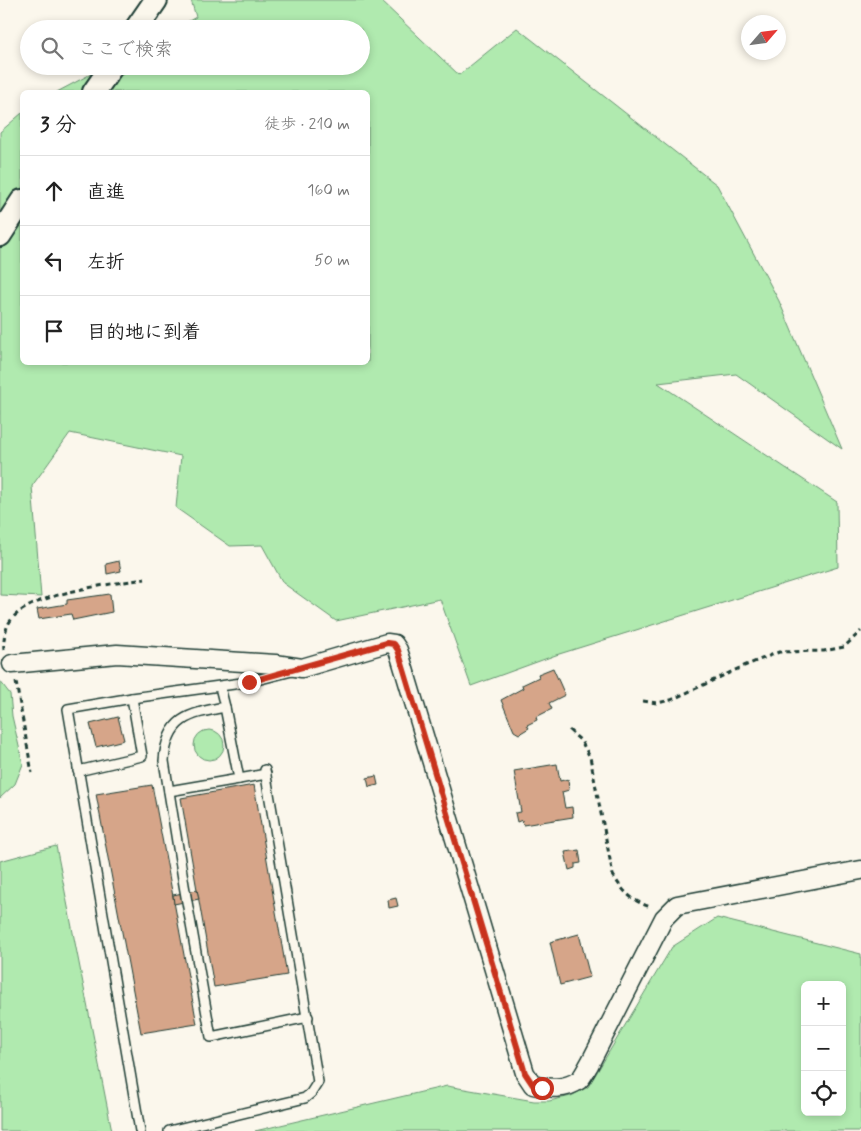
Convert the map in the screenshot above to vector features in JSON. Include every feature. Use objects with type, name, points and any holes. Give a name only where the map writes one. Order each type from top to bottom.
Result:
[{"type":"street","points":[[142,20],[156,0]]},
{"type":"street","points":[[95,90],[106,75]]},
{"type":"street","points":[[0,235],[20,205]]},
{"type":"street","points":[[8,659],[118,654],[275,664],[302,668],[387,643],[394,644],[398,650],[525,1073],[533,1085],[542,1088],[555,1088],[580,1080],[664,918],[677,905],[861,870]]},
{"type":"lane","points":[[140,1131],[68,709],[132,698],[253,682],[302,668]]},
{"type":"lane","points":[[220,687],[239,779]]},
{"type":"lane","points":[[78,771],[142,756],[132,698]]},
{"type":"lane","points":[[225,707],[197,712],[183,718],[173,729],[166,746],[164,761],[211,1037],[308,1017]]},
{"type":"lane","points":[[169,792],[266,772],[318,1075],[318,1082],[311,1093],[305,1098],[169,1131]]},
{"type":"path","points":[[32,774],[19,691],[4,645],[9,623],[18,613],[50,596],[145,579]]},
{"type":"path","points":[[643,701],[657,703],[671,700],[779,652],[844,647],[861,631]]},
{"type":"path","points":[[569,730],[581,741],[590,757],[614,875],[621,889],[641,904],[654,909],[672,910]]},
{"type":"green space","points":[[191,0],[380,0],[459,75],[517,28],[717,185],[779,301],[842,449],[736,374],[658,383],[837,502],[838,567],[556,655],[471,686],[440,599],[336,621],[283,583],[262,545],[230,546],[176,508],[181,456],[70,433],[32,486],[41,597],[0,595],[0,132],[20,115],[20,365],[370,365],[370,90],[61,90],[89,75],[370,75],[370,20],[191,20],[196,17]]},
{"type":"green space","points":[[0,681],[10,694],[12,716],[23,764],[15,784],[0,798]]},
{"type":"green space","points":[[209,730],[215,731],[223,739],[223,751],[215,759],[209,760],[203,759],[195,751],[194,745],[195,739],[203,731]]},
{"type":"green space","points":[[56,846],[112,1131],[0,1131],[0,861]]},
{"type":"green space","points":[[717,918],[861,954],[861,1131],[255,1131],[447,1086],[534,1101],[549,1101],[571,1096],[588,1087],[672,947]]},
{"type":"building","points":[[119,561],[121,571],[107,574],[106,564]]},
{"type":"building","points":[[110,594],[112,612],[73,620],[71,614],[39,619],[37,609],[67,604],[67,600]]},
{"type":"building","points":[[553,668],[565,695],[549,703],[552,709],[536,717],[537,720],[527,725],[529,728],[519,734],[514,731],[501,700],[523,688],[522,685],[539,677],[538,674]]},
{"type":"building","points":[[118,717],[124,740],[96,747],[90,724]]},
{"type":"building","points":[[557,764],[560,781],[568,779],[569,790],[562,792],[565,808],[572,807],[573,817],[523,825],[522,820],[517,822],[515,813],[521,812],[514,771]]},
{"type":"building","points":[[376,776],[378,785],[369,787],[367,778]]},
{"type":"building","points":[[152,785],[197,1024],[141,1033],[96,794]]},
{"type":"building","points":[[254,785],[287,975],[214,987],[181,798]]},
{"type":"building","points":[[579,850],[581,863],[575,864],[575,868],[569,870],[565,852]]},
{"type":"building","points":[[197,890],[199,899],[174,904],[173,895]]},
{"type":"building","points":[[396,898],[398,906],[389,908],[388,900]]},
{"type":"building","points":[[579,934],[590,977],[560,985],[550,942]]},
{"type":"route","points":[[249,682],[387,643],[394,644],[402,659],[525,1073],[533,1085],[542,1088]]}]
